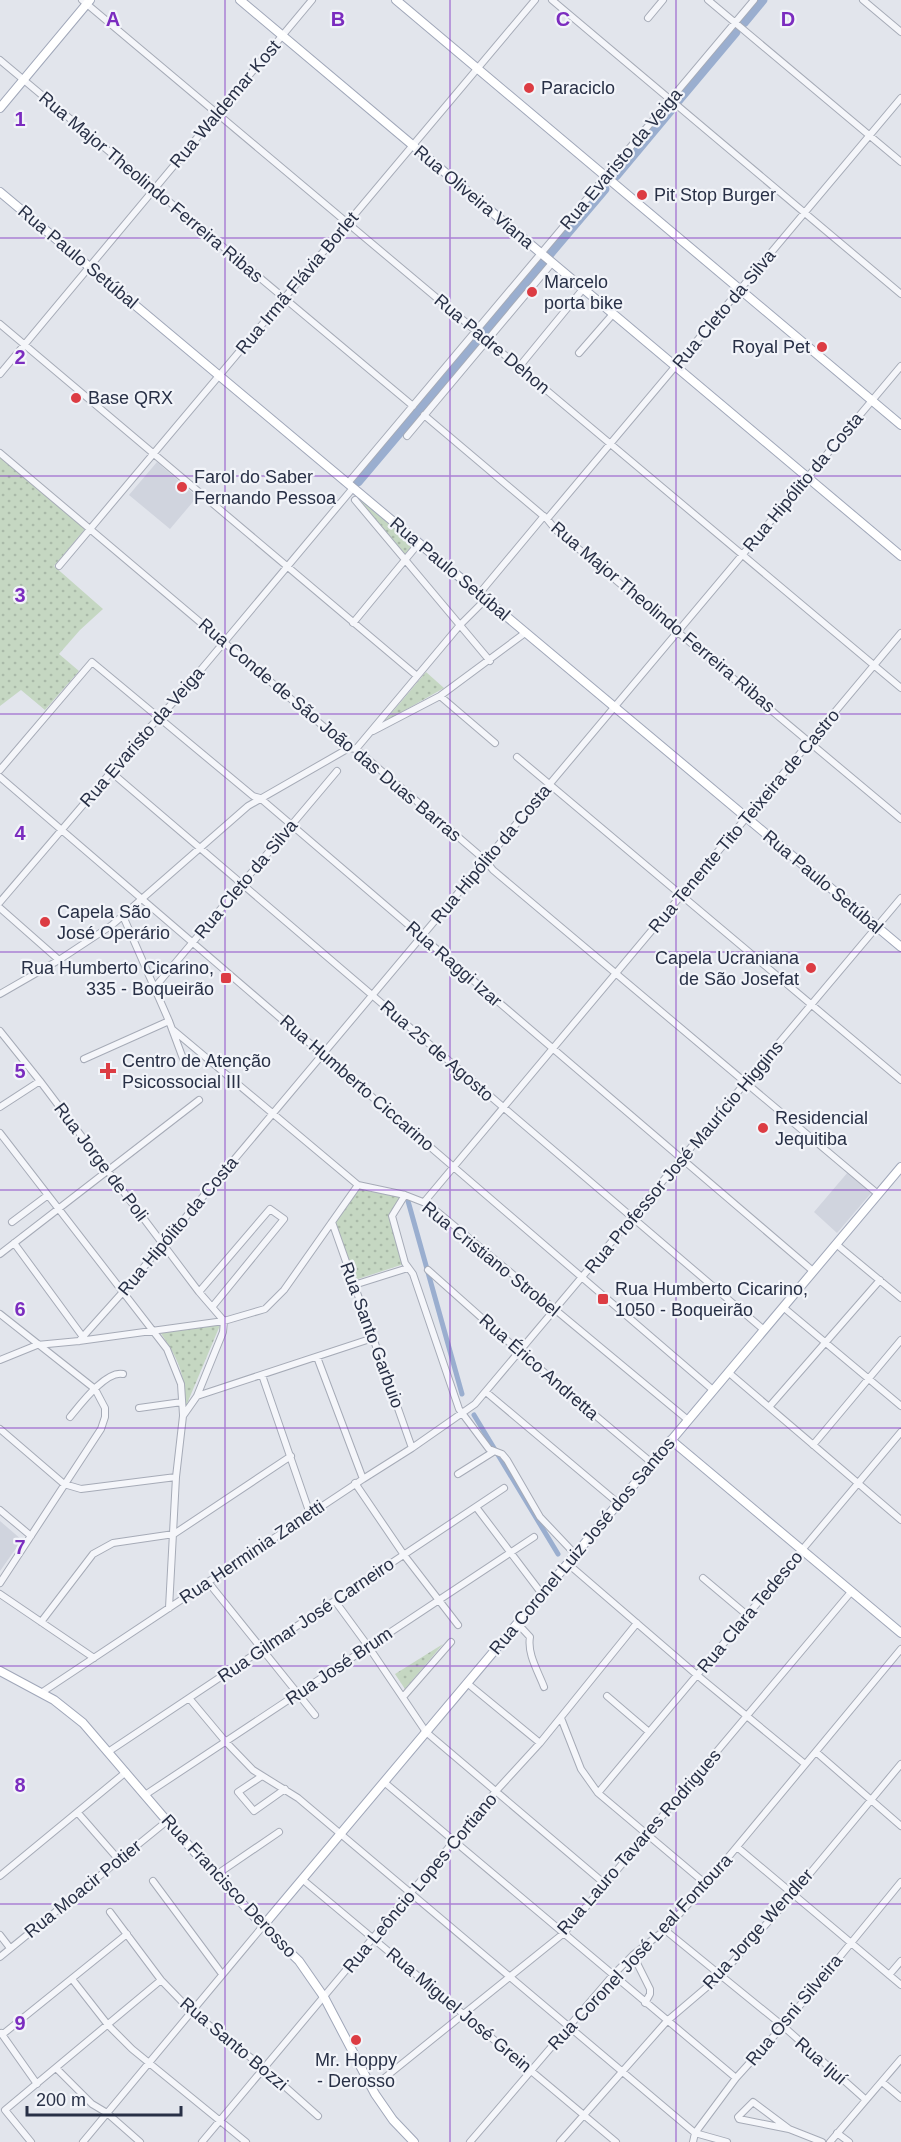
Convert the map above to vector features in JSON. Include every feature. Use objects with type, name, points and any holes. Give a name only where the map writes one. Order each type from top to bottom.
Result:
[{"type":"main road","name":"Rua Oliveira Viana","points":[[240,0],[901,556]]},
{"type":"main road","points":[[396,0],[901,425]]},
{"type":"main road","points":[[0,108],[86,1]]},
{"type":"main road","name":"Rua Paulo Setúbal","points":[[0,192],[901,947]]},
{"type":"main road","name":"Rua Coronel Luiz José dos Santos","points":[[263,1926],[878,1194],[899,1173]]},
{"type":"main road","points":[[671,1440],[901,1633]]},
{"type":"main road","name":"Rua Francisco Derosso","points":[[0,1671],[41,1693],[83,1723],[216,1875],[299,1961],[324,1997],[372,2088],[393,2120],[414,2142]]},
{"type":"street","name":"Rua Waldemar Kost","points":[[0,373],[312,0]]},
{"type":"street","name":"Rua Irmã Flávia Borlet","points":[[59,566],[535,0]]},
{"type":"street","points":[[552,0],[901,294]]},
{"type":"street","points":[[648,18],[663,0]]},
{"type":"street","points":[[708,0],[901,162]]},
{"type":"street","name":"Rua Evaristo da Veiga","points":[[0,902],[287,567],[413,406],[754,0]]},
{"type":"street","points":[[863,0],[901,32]]},
{"type":"street","name":"Rua Padre Dehon","points":[[86,1],[901,688]]},
{"type":"street","name":"Rua Major Theolindo Ferreira Ribas","points":[[0,60],[413,406]]},
{"type":"street","name":"Rua Cleto da Silva","points":[[353,748],[369,733],[483,597],[546,517],[611,444],[901,98]]},
{"type":"street","points":[[407,436],[552,263]]},
{"type":"street","points":[[519,367],[584,289]]},
{"type":"street","points":[[579,353],[613,314]]},
{"type":"street","points":[[0,324],[417,676]]},
{"type":"street","name":"Rua Hipólito da Costa","points":[[81,1339],[901,366]]},
{"type":"street","name":"Rua Major Theolindo Ferreira Ribas","points":[[424,416],[901,819]]},
{"type":"street","name":"Rua Conde de São João das Duas Barras","points":[[0,453],[353,748],[485,860],[492,870],[878,1194]]},
{"type":"street","points":[[355,500],[490,661]]},
{"type":"street","points":[[353,623],[419,543]]},
{"type":"street","points":[[369,733],[440,696],[525,633]]},
{"type":"street","name":"Rua Tenente Tito Teixeira de Castro","points":[[424,1201],[901,633]]},
{"type":"street","name":"Rua Raggi Izar","points":[[0,770],[92,662],[253,796],[260,798],[813,1271]]},
{"type":"street","points":[[440,696],[495,743]]},
{"type":"street","points":[[0,994],[59,960],[123,916],[248,806],[353,748]]},
{"type":"street","points":[[516,757],[901,1080]]},
{"type":"street","name":"Rua Cleto da Silva","points":[[154,987],[337,771]]},
{"type":"street","name":"Rua 25 de Agosto","points":[[111,772],[764,1330]]},
{"type":"street","name":"Rua Humberto Ciccarino","points":[[0,777],[713,1390]]},
{"type":"street","name":"Rua Professor José Maurício Higgins","points":[[463,1413],[486,1392],[555,1311],[901,898]]},
{"type":"street","points":[[0,908],[59,960]]},
{"type":"street","points":[[123,916],[169,1021],[185,1064]]},
{"type":"street","points":[[84,1059],[169,1021]]},
{"type":"street","name":"Rua Cristiano Strobel","points":[[172,1029],[358,1185],[424,1201],[688,1420]]},
{"type":"street","name":"Rua Jorge de Poli","points":[[0,1031],[199,1292],[225,1321]]},
{"type":"street","points":[[0,1107],[40,1081]]},
{"type":"street","points":[[0,1254],[199,1100]]},
{"type":"street","points":[[0,1132],[167,1349],[175,1364],[181,1384],[183,1416],[176,1477],[169,1608]]},
{"type":"street","points":[[0,1360],[37,1345],[225,1321],[265,1309],[284,1290],[358,1185]]},
{"type":"street","points":[[405,1195],[392,1216],[456,1402],[485,1445],[507,1460],[544,1522],[575,1554]]},
{"type":"street","points":[[12,1222],[48,1196]]},
{"type":"street","points":[[199,1292],[270,1209],[284,1219],[213,1306]]},
{"type":"street","name":"Rua Santo Garbuio","points":[[332,1222],[412,1448]]},
{"type":"street","points":[[14,1243],[81,1339]]},
{"type":"street","points":[[836,1244],[901,1298]]},
{"type":"street","points":[[354,1285],[408,1268]]},
{"type":"street","name":"Rua Érico Andretta","points":[[428,1270],[520,1352],[652,1463]]},
{"type":"street","points":[[769,1407],[880,1280]]},
{"type":"street","points":[[783,1307],[901,1406]]},
{"type":"street","points":[[0,1314],[95,1389],[105,1408],[101,1429],[0,1583]]},
{"type":"street","points":[[183,1416],[197,1396],[223,1332],[225,1321]]},
{"type":"street","points":[[197,1396],[373,1338]]},
{"type":"street","points":[[813,1445],[901,1340]]},
{"type":"street","points":[[317,1357],[363,1479]]},
{"type":"street","points":[[728,1372],[901,1520]]},
{"type":"street","points":[[70,1417],[95,1389],[113,1374],[123,1374]]},
{"type":"street","points":[[262,1375],[310,1514]]},
{"type":"street","points":[[486,1392],[618,1503]]},
{"type":"street","points":[[139,1408],[182,1402]]},
{"type":"street","name":"Rua Herminia Zanetti","points":[[41,1693],[463,1413]]},
{"type":"street","points":[[0,1429],[64,1484],[81,1489],[176,1477]]},
{"type":"street","name":"Rua Clara Tedesco","points":[[598,1793],[901,1432]]},
{"type":"street","points":[[458,1474],[495,1452]]},
{"type":"street","points":[[41,1622],[93,1554],[103,1547],[114,1543],[174,1534],[291,1456]]},
{"type":"street","points":[[355,1484],[404,1555],[458,1625]]},
{"type":"street","name":"Rua Gilmar José Carneiro","points":[[108,1752],[504,1488]]},
{"type":"street","points":[[476,1507],[542,1594]]},
{"type":"street","points":[[0,1510],[31,1536]]},
{"type":"street","name":"Rua José Brum","points":[[145,1795],[534,1537]]},
{"type":"street","points":[[567,1563],[697,1675],[806,1764]]},
{"type":"street","points":[[703,1578],[747,1615]]},
{"type":"street","points":[[208,1582],[315,1715]]},
{"type":"street","name":"Rua Lauro Tavares Rodrigues","points":[[372,2088],[564,1933],[851,1592]]},
{"type":"street","points":[[0,1594],[94,1658]]},
{"type":"street","points":[[335,1601],[426,1732],[605,1884]]},
{"type":"street","points":[[517,1623],[530,1636],[529,1646],[532,1657],[544,1687]]},
{"type":"street","name":"Rua Leôncio Lopes Cortiano","points":[[202,2142],[496,1791],[561,1718],[637,1623]]},
{"type":"street","points":[[403,1697],[450,1642]]},
{"type":"street","name":"Rua Coronel José Leal Fontoura","points":[[470,2142],[614,1975],[633,1955],[665,1930],[706,1884],[901,1649]]},
{"type":"street","points":[[467,1683],[540,1743]]},
{"type":"street","points":[[608,1696],[649,1732]]},
{"type":"street","points":[[189,1698],[253,1770],[285,1789],[340,1833],[695,2133],[726,2142]]},
{"type":"street","points":[[561,1718],[581,1769],[598,1793],[646,1836],[706,1884]]},
{"type":"street","points":[[816,1752],[901,1826]]},
{"type":"street","name":"Rua Jorge Wendler","points":[[561,2142],[667,2021],[721,1975],[792,1895],[901,1764]]},
{"type":"street","points":[[0,1876],[126,1772]]},
{"type":"street","points":[[262,1776],[238,1792],[254,1811],[285,1789]]},
{"type":"street","points":[[384,1782],[736,2078]]},
{"type":"street","points":[[78,1813],[119,1860]]},
{"type":"street","name":"Rua Moacir Potier","points":[[0,1957],[167,1821]]},
{"type":"street","points":[[216,1875],[279,1832]]},
{"type":"street","points":[[737,1847],[901,1985]]},
{"type":"street","name":"Rua Miguel José Grein","points":[[302,1879],[616,2142]]},
{"type":"street","points":[[153,1881],[222,1974]]},
{"type":"street","name":"Rua Osni Silveira","points":[[693,2142],[695,2133],[736,2078],[783,2026],[901,1882]]},
{"type":"street","name":"Rua Santo Bozzi","points":[[110,1912],[161,1980],[191,2011],[264,2068],[318,2116]]},
{"type":"street","points":[[83,2142],[263,1926]]},
{"type":"street","name":"Rua Ijuí","points":[[665,1930],[783,2026],[866,2100]]},
{"type":"street","points":[[36,2084],[2,2034],[127,1934]]},
{"type":"street","points":[[0,1935],[10,1948]]},
{"type":"street","points":[[633,1955],[650,1989],[645,2002]]},
{"type":"street","points":[[889,1976],[901,1961]]},
{"type":"street","points":[[72,1979],[108,2025],[132,2049],[246,2142]]},
{"type":"street","points":[[32,2142],[5,2110],[161,1980]]},
{"type":"street","points":[[833,2138],[901,2060]]},
{"type":"street","points":[[56,2068],[92,2104],[140,2142]]},
{"type":"street","points":[[882,2082],[901,2098]]},
{"type":"street","points":[[789,2129],[753,2102],[738,2117],[789,2129],[822,2142]]},
{"type":"street","points":[[810,2138],[833,2138],[849,2142]]},
{"type":"street","points":[[833,2138],[841,2142]]},
{"type":"shaded area","points":[[157,462],[197,497],[170,529],[129,495]]},
{"type":"shaded area","points":[[848,1172],[872,1192],[837,1233],[814,1212]]},
{"type":"shaded area","points":[[0,1521],[22,1540],[0,1571]]},
{"type":"green space","points":[[0,457],[85,529],[54,566],[103,609],[59,654],[79,671],[45,710],[21,690],[0,706]]},
{"type":"green space","points":[[358,498],[414,544],[405,554]]},
{"type":"green space","points":[[426,672],[444,688],[384,722]]},
{"type":"green space","points":[[358,1189],[400,1197],[389,1215],[404,1264],[355,1280],[335,1223]]},
{"type":"green space","points":[[221,1323],[186,1406],[184,1384],[179,1367],[160,1332]]},
{"type":"green space","points":[[443,1644],[405,1689],[395,1674]]},
{"type":"waterway","points":[[744,23],[763,0]]},
{"type":"waterway","points":[[678,101],[736,32]]},
{"type":"waterway","points":[[616,176],[671,110]]},
{"type":"waterway","points":[[550,254],[605,189]]},
{"type":"waterway","points":[[358,482],[544,262]]},
{"type":"waterway","points":[[408,1201],[462,1394]]},
{"type":"waterway","points":[[474,1415],[558,1554]]},
{"type":"place","name":"Paraciclo","points":[[529,88]]},
{"type":"place","name":"Pit Stop Burger","points":[[642,195]]},
{"type":"place","name":"Marcelo porta bike","points":[[532,292]]},
{"type":"place","name":"Royal Pet","points":[[822,347]]},
{"type":"place","name":"Base QRX","points":[[76,398]]},
{"type":"place","name":"Farol do Saber Fernando Pessoa","points":[[182,487]]},
{"type":"place","name":"Capela São José Operário","points":[[45,922]]},
{"type":"place","name":"Capela Ucraniana de São Josefat","points":[[811,968]]},
{"type":"place","name":"Rua Humberto Cicarino, 335 - Boqueirão","points":[[226,978]]},
{"type":"place","name":"Centro de Atenção Psicossocial III","points":[[108,1071]]},
{"type":"place","name":"Residencial Jequitiba","points":[[763,1128]]},
{"type":"place","name":"Rua Humberto Cicarino, 1050 - Boqueirão","points":[[603,1299]]},
{"type":"place","name":"Mr. Hoppy - Derosso","points":[[356,2040]]}]
